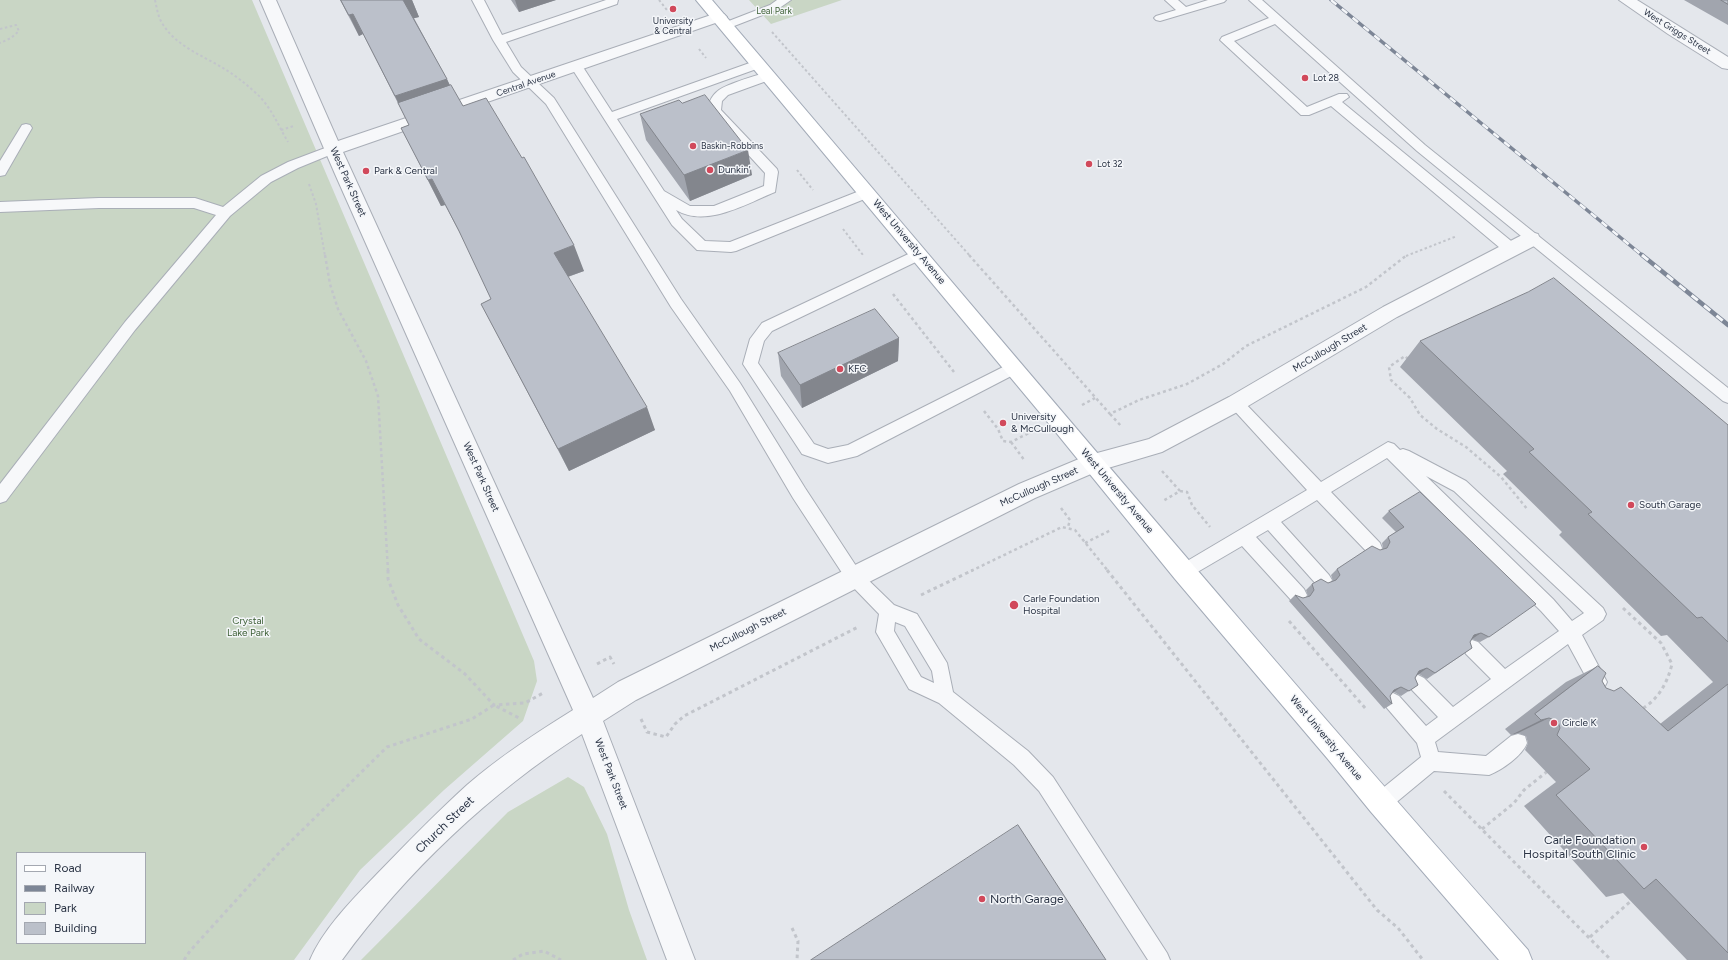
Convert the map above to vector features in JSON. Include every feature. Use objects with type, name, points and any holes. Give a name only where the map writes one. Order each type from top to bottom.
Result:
[{"type":"main road","name":"West University Avenue","points":[[704,0],[919,254],[1183,572],[1336,749],[1380,803],[1518,960]]},
{"type":"street","name":"West Park Street","points":[[268,0],[333,149],[588,715],[681,960]]},
{"type":"street","name":"West Griggs Street","points":[[1627,0],[1728,64]]},
{"type":"street","name":"Central Avenue","points":[[333,149],[577,66],[722,21]]},
{"type":"street","name":"McCullough Street","points":[[588,715],[642,684],[1027,490],[1094,463],[1154,446],[1236,403],[1390,312],[1532,239]]},
{"type":"street","name":"Church Street","points":[[324,960],[358,914],[426,843],[477,794],[535,749],[588,715]]},
{"type":"lane","points":[[478,0],[499,40],[517,69],[550,101],[676,303],[735,387],[799,493],[854,577],[888,612],[912,620],[941,669],[945,697]]},
{"type":"lane","points":[[499,40],[613,2],[612,0]]},
{"type":"lane","points":[[722,21],[756,14],[774,7],[785,0]]},
{"type":"lane","points":[[1171,0],[1184,11]]},
{"type":"lane","points":[[1160,18],[1220,0]]},
{"type":"lane","points":[[1255,0],[1421,148],[1728,397]]},
{"type":"lane","points":[[1277,19],[1226,40],[1305,112],[1357,91]]},
{"type":"lane","points":[[577,66],[677,222],[702,246],[731,247],[867,193]]},
{"type":"lane","points":[[609,118],[722,78],[763,70]]},
{"type":"lane","points":[[715,110],[716,100],[724,92],[763,70]]},
{"type":"lane","points":[[655,101],[677,104]]},
{"type":"lane","points":[[1333,101],[1511,249]]},
{"type":"lane","points":[[659,193],[688,211],[715,211],[770,189],[772,172],[715,110],[700,108]]},
{"type":"lane","points":[[0,172],[26,128]]},
{"type":"lane","points":[[0,496],[130,326],[225,212],[266,179],[293,165],[333,149]]},
{"type":"lane","points":[[0,207],[99,203],[195,203],[225,212]]},
{"type":"lane","points":[[919,254],[767,327],[757,339],[752,352],[750,364],[808,449],[828,456],[851,451],[968,390],[1014,368]]},
{"type":"lane","points":[[1236,403],[1318,491],[1374,548]]},
{"type":"lane","points":[[1183,572],[1388,449]]},
{"type":"lane","points":[[1388,449],[1547,605],[1571,632],[1598,682],[1580,696]]},
{"type":"lane","points":[[1388,449],[1460,486],[1597,614],[1425,738]]},
{"type":"lane","points":[[1269,520],[1323,580]]},
{"type":"lane","points":[[1243,535],[1298,595]]},
{"type":"lane","points":[[888,612],[885,632],[915,683],[945,697],[1021,758],[1046,784],[1160,960]]},
{"type":"lane","points":[[1472,648],[1504,681]]},
{"type":"lane","points":[[1418,684],[1451,718]]},
{"type":"lane","points":[[1393,702],[1425,738],[1431,761]]},
{"type":"lane","points":[[1380,803],[1431,761],[1489,766],[1518,743]]},
{"type":"path","points":[[156,0],[156,9],[166,29],[190,51],[233,74],[264,101],[289,144]]},
{"type":"path","points":[[756,14],[1117,422]]},
{"type":"path","points":[[0,29],[16,25],[19,32],[11,38],[0,42]]},
{"type":"path","points":[[696,45],[722,78]]},
{"type":"path","points":[[281,130],[291,126]]},
{"type":"path","points":[[796,169],[998,429],[1003,441],[1011,442]]},
{"type":"path","points":[[307,180],[316,204],[332,291],[338,309],[366,361],[378,396],[388,579],[398,605],[419,639],[465,674],[494,705],[521,719]]},
{"type":"path","points":[[1110,414],[1139,400],[1187,384],[1223,364],[1246,346],[1366,287],[1408,254],[1454,239],[1462,232]]},
{"type":"path","points":[[1086,403],[1095,398]]},
{"type":"path","points":[[1068,527],[1070,520]]},
{"type":"path","points":[[925,593],[1025,543],[1062,527],[1068,527],[1075,530],[1377,910],[1398,928],[1423,960]]},
{"type":"path","points":[[1085,543],[1098,537]]},
{"type":"path","points":[[647,732],[666,737],[675,724],[684,716],[851,630]]},
{"type":"path","points":[[184,960],[190,951],[278,854],[387,747],[472,720],[494,705],[524,703]]},
{"type":"path","points":[[1590,937],[1631,901]]},
{"type":"path","points":[[792,928],[798,941],[797,960]]},
{"type":"path","points":[[513,960],[524,954],[544,951],[561,960]]},
{"type":"green space","name":"Crystal Lake Park","points":[[0,0],[252,0],[534,661],[537,681],[523,721],[444,790],[360,870],[294,960],[0,960]]},
{"type":"green space","name":"Leal Park","points":[[749,0],[842,0],[771,24]]},
{"type":"green space","points":[[568,777],[584,787],[607,834],[629,910],[647,960],[361,960],[508,812]]},
{"type":"building","points":[[341,0],[403,0],[447,79],[395,96],[353,14],[349,15]]},
{"type":"building","points":[[1721,0],[1728,0],[1728,4]]},
{"type":"building","points":[[451,85],[463,106],[486,98],[522,158],[524,157],[574,245],[554,253],[647,407],[558,449],[481,304],[491,299],[459,231],[432,179],[428,180],[401,128],[409,125],[398,103]]},
{"type":"building","points":[[705,95],[748,150],[684,175],[640,114],[679,100],[682,103]]},
{"type":"building","name":"South Garage","points":[[1554,278],[1728,425],[1728,642],[1702,617],[1697,618],[1588,514],[1592,512],[1529,452],[1534,449],[1420,341],[1528,292]]},
{"type":"building","points":[[875,309],[899,338],[800,385],[778,353]]},
{"type":"building","points":[[1420,492],[1536,604],[1489,637],[1481,633],[1474,635],[1470,642],[1472,648],[1435,673],[1427,668],[1419,671],[1415,678],[1418,685],[1409,691],[1401,687],[1394,690],[1390,696],[1392,704],[1295,595],[1303,598],[1310,596],[1314,590],[1312,584],[1321,579],[1328,583],[1336,580],[1340,575],[1337,569],[1372,546],[1380,550],[1387,548],[1390,542],[1388,537],[1404,527],[1389,511]]},
{"type":"building","name":"Carle Foundation Hospital South Clinic","points":[[1598,666],[1606,673],[1602,681],[1606,688],[1614,691],[1621,687],[1668,731],[1728,684],[1728,953],[1656,879],[1644,889],[1556,795],[1590,769],[1557,735],[1560,728],[1558,721],[1549,718],[1541,720],[1535,714]]},
{"type":"building","name":"North Garage","points":[[1018,825],[1106,960],[811,960]]},
{"type":"railway","points":[[1331,0],[1643,256]]},
{"type":"railway","points":[[1642,255],[1728,325]]},
{"type":"place","name":"University & Central","points":[[673,9]]},
{"type":"place","name":"Lot 28","points":[[1305,78]]},
{"type":"place","name":"Baskin-Robbins","points":[[693,146]]},
{"type":"place","name":"Lot 32","points":[[1089,164]]},
{"type":"place","name":"Dunkin'","points":[[710,170]]},
{"type":"place","name":"Park & Central","points":[[366,171]]},
{"type":"place","name":"KFC","points":[[840,369]]},
{"type":"place","name":"University & McCullough","points":[[1003,423]]},
{"type":"place","name":"South Garage","points":[[1631,505]]},
{"type":"place","name":"Carle Foundation Hospital","points":[[1014,605]]},
{"type":"place","name":"Circle K","points":[[1554,723]]},
{"type":"place","name":"Carle Foundation Hospital South Clinic","points":[[1644,847]]},
{"type":"place","name":"North Garage","points":[[982,899]]}]
